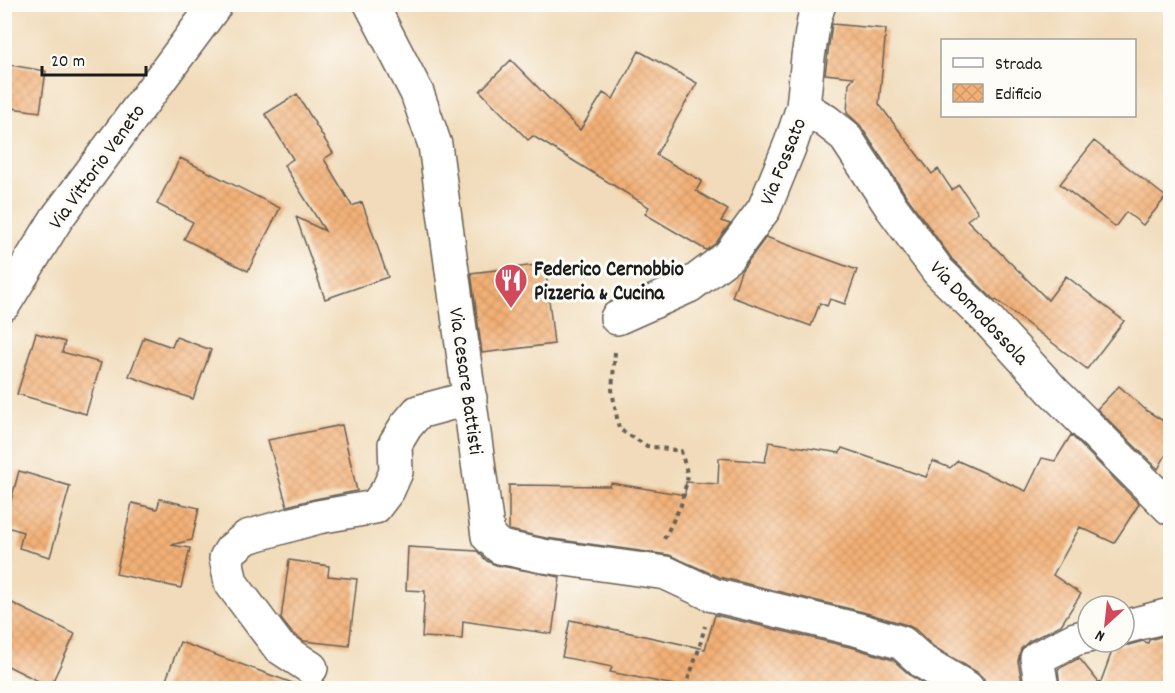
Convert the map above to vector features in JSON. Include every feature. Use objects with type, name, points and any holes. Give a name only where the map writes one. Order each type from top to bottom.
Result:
[{"type":"street","name":"Via Vittorio Veneto","points":[[5,300],[57,218],[216,4]]},
{"type":"street","name":"Via Cesare Battisti","points":[[371,4],[417,93],[435,145],[488,536],[500,547],[543,556],[666,573],[713,595],[859,630],[902,643],[923,662],[960,686],[967,688]]},
{"type":"street","name":"Via Fossato","points":[[617,318],[688,286],[729,256],[764,209],[803,107],[808,57],[819,4]]},
{"type":"street","name":"Via Domodossola","points":[[803,107],[844,135],[892,208],[938,271],[988,320],[1053,392],[1170,508]]},
{"type":"street","points":[[311,668],[279,647],[231,583],[226,558],[231,550],[248,537],[318,517],[375,507],[388,490],[396,472],[395,444],[418,412],[470,398]]},
{"type":"street","points":[[1136,624],[1170,615]]},
{"type":"street","points":[[1042,688],[1036,658],[1076,639]]},
{"type":"path","points":[[617,318],[612,390],[619,429],[647,446],[681,451],[688,476],[681,505],[649,571]]},
{"type":"path","points":[[685,688],[698,652],[713,595]]},
{"type":"building","points":[[832,24],[886,29],[879,104],[932,174],[938,169],[952,190],[959,185],[978,212],[967,220],[1048,300],[1066,276],[1124,321],[1087,369],[995,301],[952,259],[907,197],[860,125],[847,113],[849,83],[854,77],[825,74]]},
{"type":"building","points":[[639,51],[697,83],[656,155],[702,181],[696,191],[728,210],[721,221],[730,224],[716,243],[706,250],[645,214],[649,207],[533,136],[528,140],[480,91],[511,60],[580,130],[603,93],[613,99]]},
{"type":"building","points":[[4,64],[46,71],[40,112],[4,107]]},
{"type":"building","points":[[297,94],[333,153],[324,159],[352,206],[362,202],[388,277],[325,299],[296,217],[325,231],[284,165],[293,159],[265,114]]},
{"type":"building","points":[[1094,141],[1166,197],[1143,225],[1126,212],[1115,227],[1060,184]]},
{"type":"building","points":[[180,158],[280,208],[248,271],[184,239],[193,222],[157,204]]},
{"type":"building","points":[[766,237],[857,270],[845,304],[830,299],[827,306],[820,303],[811,326],[732,297],[741,271]]},
{"type":"building","points":[[545,264],[554,344],[482,353],[471,273]]},
{"type":"building","points":[[36,333],[65,342],[62,352],[101,363],[86,414],[17,394]]},
{"type":"building","points":[[144,337],[172,347],[176,337],[211,350],[193,399],[129,376]]},
{"type":"building","points":[[1119,386],[1147,411],[1170,425],[1170,447],[1158,469],[1097,409]]},
{"type":"building","points":[[342,425],[357,491],[287,506],[268,440]]},
{"type":"building","points":[[1071,435],[1139,504],[1114,543],[1080,527],[1053,575],[1081,594],[1076,594],[1076,602],[1061,625],[1029,641],[1021,649],[1018,661],[1023,688],[986,688],[984,679],[977,672],[934,647],[915,629],[907,625],[719,577],[669,555],[546,538],[509,530],[509,485],[610,486],[611,483],[685,495],[686,482],[718,484],[719,458],[765,462],[769,442],[840,453],[842,448],[926,477],[933,461],[950,468],[958,461],[1026,491],[1042,458],[1055,461]]},
{"type":"building","points":[[19,471],[70,486],[50,557],[19,548],[23,532],[4,526]]},
{"type":"building","points":[[160,499],[199,508],[192,540],[171,545],[190,548],[181,588],[116,574],[132,503],[157,509]]},
{"type":"building","points":[[408,547],[477,551],[487,561],[496,565],[560,577],[552,634],[463,621],[462,639],[422,637],[425,591],[406,590]]},
{"type":"building","points":[[289,560],[329,566],[328,576],[357,579],[349,646],[304,641],[292,633],[281,619]]},
{"type":"building","points":[[4,599],[75,634],[50,687],[4,664]]},
{"type":"building","points":[[715,615],[854,648],[893,660],[911,676],[931,688],[689,688],[610,672],[612,667],[562,657],[570,620],[705,649]]},
{"type":"building","points":[[1170,634],[1170,671],[1164,688],[1060,688],[1058,669],[1079,658],[1100,684],[1111,654],[1136,654],[1136,643],[1143,641],[1148,643],[1149,640]]},
{"type":"building","points":[[180,642],[298,685],[297,688],[163,688]]},
{"type":"place","name":"Federico Cernobbio Pizzeria & Cucina","points":[[511,309]]}]
